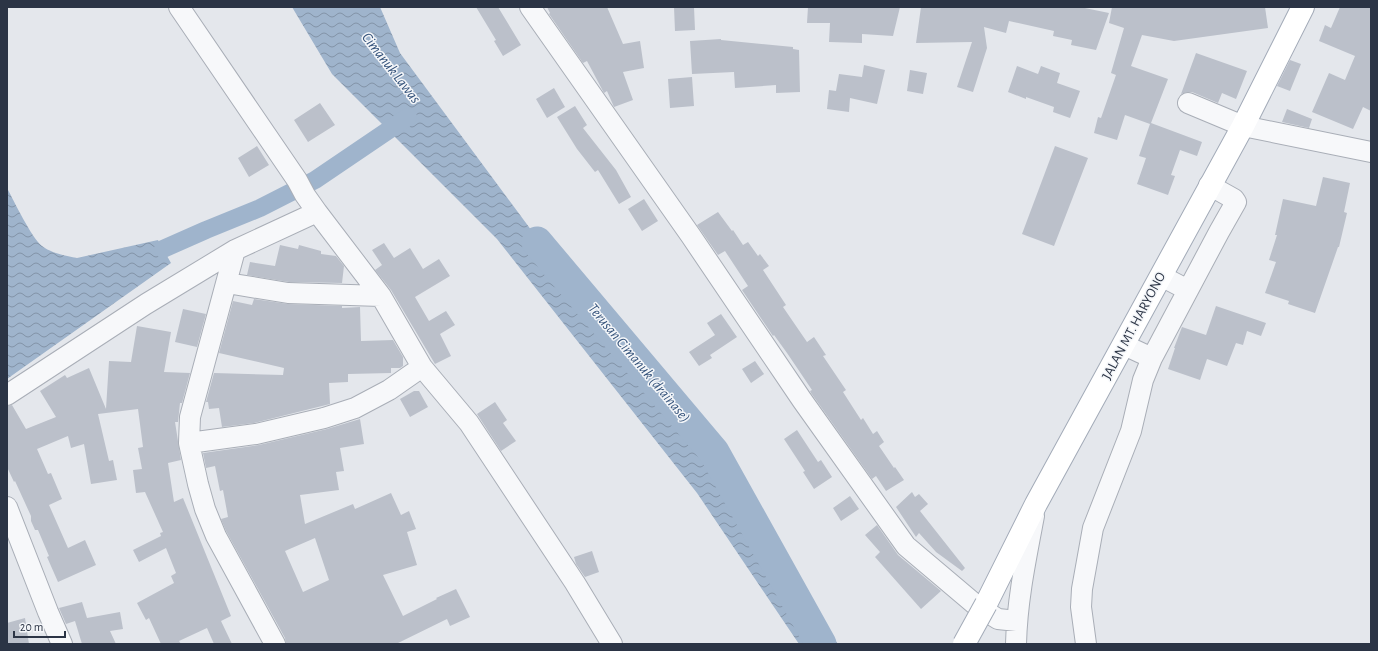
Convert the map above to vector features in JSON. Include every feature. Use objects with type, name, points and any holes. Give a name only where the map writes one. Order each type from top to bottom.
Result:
[{"type":"main road","name":"JALAN MT. HARYONO","points":[[964,644],[986,604],[1036,504],[1142,353],[1178,285],[1221,192],[1242,126],[1303,7]]},
{"type":"street","points":[[179,7],[317,212],[381,296],[422,367],[469,423],[575,582],[612,644]]},
{"type":"street","points":[[530,7],[695,243],[802,400],[906,546],[977,606],[998,619],[1017,621]]},
{"type":"street","points":[[1188,103],[1242,126],[1371,152]]},
{"type":"street","points":[[1086,644],[1081,607],[1082,590],[1092,528],[1131,432],[1143,380],[1142,353],[1178,285],[1218,232],[1235,204],[1236,201],[1221,192]]},
{"type":"street","points":[[7,395],[146,304],[235,250],[317,212]]},
{"type":"street","points":[[235,250],[190,417],[189,443],[205,509],[216,536],[275,644]]},
{"type":"street","points":[[227,283],[288,293],[381,296]]},
{"type":"street","points":[[189,443],[256,434],[324,418],[355,408],[389,390],[422,367]]},
{"type":"street","points":[[1016,644],[1022,581],[1036,504]]},
{"type":"street","points":[[7,507],[62,644]]},
{"type":"water","name":"Cimanuk Lawas","points":[[292,7],[380,7],[400,53],[838,644],[799,644],[697,493],[497,239],[332,74]]},
{"type":"water","points":[[7,188],[33,235],[42,246],[50,251],[77,258],[158,240],[171,263],[7,379]]},
{"type":"building","points":[[476,7],[498,7],[521,45],[503,56],[494,41],[496,40]]},
{"type":"building","points":[[547,7],[607,7],[623,44],[640,41],[644,68],[623,72],[633,100],[614,107],[607,91],[604,93],[587,61],[583,63],[549,14],[550,13]]},
{"type":"building","points":[[674,7],[694,7],[695,30],[675,31]]},
{"type":"building","points":[[808,7],[900,7],[893,36],[862,34],[862,43],[829,42],[830,23],[807,23]]},
{"type":"building","points":[[921,7],[1080,7],[1109,13],[1096,50],[1071,45],[1072,40],[1053,36],[1054,31],[1009,21],[1006,33],[984,27],[987,48],[973,92],[957,87],[972,42],[916,43]]},
{"type":"building","points":[[1112,7],[1265,7],[1268,28],[1174,41],[1142,35],[1131,66],[1168,79],[1151,123],[1202,142],[1197,156],[1180,150],[1171,175],[1175,176],[1168,195],[1137,184],[1146,158],[1139,156],[1150,124],[1125,115],[1117,140],[1094,133],[1098,117],[1101,118],[1116,75],[1111,73],[1124,28],[1109,23]]},
{"type":"building","points":[[1340,7],[1371,7],[1371,111],[1363,107],[1353,129],[1312,112],[1329,73],[1345,80],[1355,56],[1319,41],[1325,25],[1331,28]]},
{"type":"building","points":[[721,39],[793,47],[793,49],[799,50],[800,92],[776,93],[776,85],[735,88],[734,72],[692,74],[690,41]]},
{"type":"building","points":[[1196,53],[1247,71],[1236,99],[1222,93],[1218,103],[1192,92],[1181,94]]},
{"type":"building","points":[[1290,60],[1301,64],[1290,91],[1277,86]]},
{"type":"building","points":[[864,65],[885,70],[877,104],[850,98],[849,112],[827,109],[829,90],[836,91],[839,74],[862,77]]},
{"type":"building","points":[[1017,66],[1038,74],[1041,66],[1060,73],[1057,83],[1080,91],[1070,118],[1053,112],[1054,107],[1008,92]]},
{"type":"building","points":[[910,70],[927,73],[923,94],[907,91]]},
{"type":"building","points":[[692,77],[694,106],[670,108],[668,79]]},
{"type":"building","points":[[554,88],[565,107],[547,118],[536,99]]},
{"type":"building","points":[[320,103],[335,125],[308,142],[294,120]]},
{"type":"building","points":[[575,106],[587,125],[583,128],[616,170],[631,197],[619,204],[598,170],[595,172],[577,149],[557,117]]},
{"type":"building","points":[[1287,109],[1312,119],[1309,128],[1282,122]]},
{"type":"building","points":[[257,146],[269,165],[249,177],[238,158]]},
{"type":"building","points":[[1055,146],[1088,158],[1054,246],[1022,234]]},
{"type":"building","points":[[1323,177],[1350,183],[1344,212],[1347,213],[1339,247],[1315,313],[1288,304],[1289,301],[1265,293],[1276,262],[1269,260],[1277,235],[1275,235],[1283,199],[1316,206]]},
{"type":"building","points":[[644,199],[658,221],[642,231],[628,209]]},
{"type":"building","points":[[718,212],[743,245],[748,242],[758,256],[760,254],[769,266],[763,270],[786,305],[783,307],[807,342],[814,337],[826,355],[823,356],[846,390],[843,392],[861,420],[863,418],[873,434],[877,431],[884,442],[879,446],[904,480],[886,491],[876,476],[872,479],[811,393],[810,391],[812,390],[742,290],[748,286],[725,251],[718,255],[697,225]]},
{"type":"building","points":[[384,243],[394,258],[410,248],[423,269],[439,259],[450,276],[415,297],[429,321],[446,311],[455,325],[440,334],[451,356],[435,364],[391,290],[375,270],[382,265],[372,250]]},
{"type":"building","points":[[280,245],[298,249],[299,245],[321,251],[321,254],[336,256],[344,266],[342,283],[289,282],[247,275],[250,262],[275,266]]},
{"type":"building","points":[[254,299],[288,304],[342,306],[342,308],[360,307],[361,341],[393,340],[403,357],[403,366],[400,368],[391,368],[391,373],[348,374],[348,382],[329,383],[330,404],[254,423],[222,427],[219,408],[209,409],[208,402],[206,402],[214,373],[283,375],[284,368],[219,353],[233,301],[252,305]]},
{"type":"building","points":[[1216,306],[1266,323],[1261,336],[1247,331],[1243,345],[1236,343],[1227,366],[1207,359],[1200,380],[1168,369],[1182,327],[1206,335]]},
{"type":"building","points":[[183,309],[206,314],[197,347],[175,342]]},
{"type":"building","points":[[721,314],[737,337],[710,355],[712,358],[699,366],[689,352],[715,335],[707,323]]},
{"type":"building","points":[[137,326],[171,332],[164,372],[190,373],[182,403],[180,403],[178,422],[175,422],[181,460],[168,463],[174,502],[183,498],[231,616],[221,621],[232,644],[214,644],[207,628],[179,641],[181,644],[161,644],[149,618],[146,620],[137,603],[174,583],[171,576],[176,573],[166,548],[139,562],[133,550],[161,536],[160,533],[163,532],[145,492],[136,493],[133,470],[142,469],[138,448],[143,447],[138,409],[98,414],[109,461],[113,460],[117,480],[91,484],[84,444],[71,448],[68,436],[37,449],[48,474],[51,473],[62,499],[49,505],[68,548],[85,540],[96,565],[58,582],[47,557],[49,556],[38,530],[35,530],[31,521],[31,516],[7,467],[7,406],[12,405],[26,429],[56,417],[40,391],[65,375],[67,378],[89,368],[106,409],[109,361],[131,362]]},
{"type":"building","points":[[755,361],[764,374],[751,383],[742,369]]},
{"type":"building","points":[[414,391],[419,391],[428,407],[410,417],[400,399]]},
{"type":"building","points":[[495,402],[507,420],[503,423],[516,441],[501,451],[477,414]]},
{"type":"building","points":[[360,419],[364,444],[340,448],[344,471],[336,472],[339,490],[300,495],[305,524],[353,504],[355,509],[391,493],[401,515],[409,511],[416,529],[407,532],[417,565],[383,575],[403,616],[456,589],[470,617],[450,626],[447,619],[396,644],[286,644],[285,638],[226,531],[221,519],[228,517],[223,490],[220,491],[215,466],[206,468],[203,453],[259,445],[327,429]],"holes":[[[315,538],[329,580],[303,592],[285,551]]]},
{"type":"building","points":[[797,430],[818,462],[821,460],[832,477],[814,489],[803,472],[805,471],[784,439]]},
{"type":"building","points":[[912,492],[915,497],[919,494],[928,504],[920,511],[965,568],[962,571],[936,552],[919,533],[916,537],[896,507]]},
{"type":"building","points":[[850,496],[859,509],[841,521],[833,508]]},
{"type":"building","points":[[877,525],[898,555],[941,591],[921,609],[875,557],[880,552],[865,535]]},
{"type":"building","points":[[592,551],[599,572],[585,577],[576,564],[574,557]]},
{"type":"building","points":[[82,602],[87,618],[120,612],[123,629],[110,631],[116,644],[82,644],[75,621],[66,624],[59,608]]},
{"type":"building","points":[[25,618],[29,644],[7,644],[7,623]]},
{"type":"waterway","points":[[163,249],[260,208],[315,180],[408,117]]},
{"type":"waterway","name":"Terusan Cimanuk (drainase)","points":[[537,242],[714,452],[821,644]]}]
